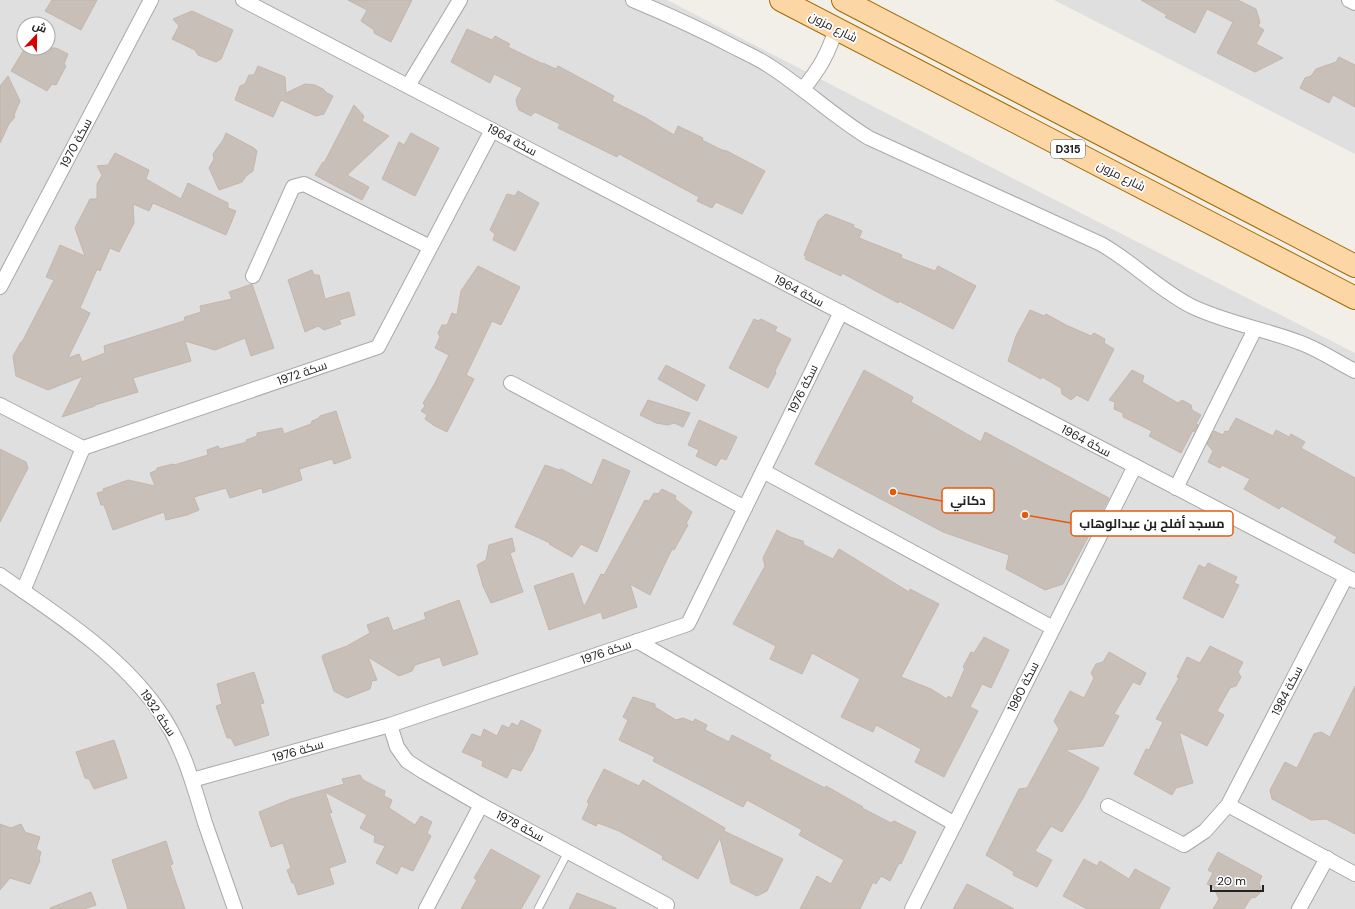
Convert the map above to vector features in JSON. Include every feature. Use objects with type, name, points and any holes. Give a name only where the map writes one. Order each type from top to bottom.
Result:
[{"type":"main road","name":"شارع مزون","points":[[781,0],[1355,298]]},
{"type":"main road","name":"D315","points":[[843,0],[1355,266]]},
{"type":"street","name":"سكة 1970","points":[[0,286],[151,0]]},
{"type":"street","name":"سكة 1964","points":[[244,0],[1351,579]]},
{"type":"street","points":[[408,86],[460,0]]},
{"type":"street","points":[[633,0],[724,41],[767,64],[803,89],[848,125],[869,138],[1101,244],[1130,262],[1155,284],[1180,300],[1206,312],[1302,343],[1324,353],[1355,371]]},
{"type":"street","points":[[1349,0],[1355,3]]},
{"type":"street","points":[[803,89],[818,71],[829,51],[836,29]]},
{"type":"street","name":"سكة 1972","points":[[83,448],[378,347],[492,130]]},
{"type":"street","points":[[253,276],[293,187],[304,184],[430,247]]},
{"type":"street","name":"سكة 1976","points":[[192,780],[390,725],[688,624],[841,312]]},
{"type":"street","points":[[1176,488],[1255,329]]},
{"type":"street","points":[[511,383],[745,508]]},
{"type":"street","points":[[0,405],[83,448],[23,591]]},
{"type":"street","name":"سكة 1980","points":[[912,909],[1135,466]]},
{"type":"street","points":[[763,471],[1053,628]]},
{"type":"street","name":"سكة 1932","points":[[0,576],[62,618],[103,651],[132,678],[158,709],[178,743],[192,780],[235,909]]},
{"type":"street","name":"سكة 1984","points":[[1108,806],[1184,845],[1206,832],[1228,805],[1351,579]]},
{"type":"street","points":[[638,641],[955,824]]},
{"type":"street","name":"سكة 1978","points":[[390,725],[397,747],[407,761],[481,805],[669,908]]},
{"type":"street","points":[[426,909],[481,805]]},
{"type":"street","points":[[1228,805],[1355,874]]},
{"type":"street","points":[[1299,909],[1327,858]]},
{"type":"lane","points":[[538,909],[568,852]]},
{"type":"shaded area","points":[[0,0],[667,0],[1355,353],[1355,909],[0,909]]},
{"type":"shaded area","points":[[1054,0],[1355,0],[1355,154]]},
{"type":"building","points":[[52,0],[97,0],[81,30],[45,11]]},
{"type":"building","points":[[348,0],[412,0],[391,42],[374,33],[374,30],[361,21],[367,10]]},
{"type":"building","points":[[1141,0],[1238,0],[1256,9],[1260,22],[1258,26],[1264,30],[1256,44],[1283,58],[1255,72],[1217,53],[1233,22],[1207,9],[1195,33],[1165,17],[1167,15]]},
{"type":"building","points":[[192,11],[233,30],[221,59],[216,62],[198,55],[195,50],[172,39],[179,26],[173,19]]},
{"type":"building","points":[[467,29],[492,40],[495,36],[510,44],[508,47],[543,64],[556,69],[558,66],[614,96],[612,101],[646,118],[674,135],[678,126],[703,138],[702,140],[765,171],[742,214],[716,202],[712,208],[697,201],[699,197],[619,154],[617,157],[558,128],[560,124],[535,112],[531,116],[519,110],[516,100],[522,88],[494,74],[490,83],[451,62]]},
{"type":"building","points":[[56,48],[68,54],[64,64],[66,66],[56,85],[52,84],[47,91],[11,71],[20,56],[56,56]]},
{"type":"building","points":[[1339,57],[1355,65],[1355,107],[1333,95],[1329,103],[1300,88],[1305,78],[1311,76],[1316,69],[1336,62]]},
{"type":"building","points":[[258,66],[285,77],[286,93],[305,84],[315,85],[333,96],[324,114],[316,116],[281,100],[273,117],[235,100],[240,86],[245,84],[249,75],[254,75]]},
{"type":"building","points":[[8,76],[20,101],[14,115],[15,117],[9,124],[0,143],[0,86]]},
{"type":"building","points":[[354,105],[364,116],[362,121],[389,136],[347,175],[369,187],[362,200],[315,175],[323,162],[324,163]]},
{"type":"building","points":[[226,133],[257,151],[253,171],[246,176],[242,182],[219,190],[209,168],[214,159],[213,154]]},
{"type":"building","points":[[411,133],[439,148],[415,196],[382,179],[399,142],[404,145]]},
{"type":"building","points":[[115,153],[149,170],[146,179],[181,199],[188,183],[228,203],[228,208],[236,211],[226,235],[153,203],[149,211],[133,204],[134,223],[119,252],[110,248],[100,271],[97,269],[80,308],[90,313],[68,358],[79,354],[82,362],[105,353],[104,346],[184,321],[185,317],[201,312],[200,306],[232,299],[229,292],[252,284],[274,348],[251,356],[245,338],[215,350],[185,341],[191,361],[133,378],[138,392],[62,417],[83,376],[48,390],[16,376],[13,356],[22,342],[54,280],[46,277],[60,245],[85,256],[75,228],[90,199],[97,199],[97,184],[102,175],[97,166],[108,165]]},
{"type":"building","points":[[518,191],[539,203],[515,251],[493,240],[495,234],[490,230],[507,194],[515,196]]},
{"type":"building","points":[[826,214],[854,225],[853,227],[862,231],[859,238],[902,255],[901,258],[935,271],[938,266],[976,286],[953,329],[899,301],[898,303],[842,273],[841,276],[805,259],[806,256],[804,255],[818,221]]},
{"type":"building","points":[[478,266],[520,287],[501,325],[492,321],[466,375],[474,379],[447,432],[425,419],[427,415],[421,411],[425,406],[423,403],[449,355],[435,348],[440,337],[438,333],[442,325],[447,325],[452,313],[457,315],[461,291]]},
{"type":"building","points":[[312,270],[314,275],[319,275],[325,299],[349,292],[355,315],[339,320],[341,324],[324,330],[318,326],[305,332],[288,280]]},
{"type":"building","points":[[1030,310],[1044,316],[1046,314],[1091,336],[1094,333],[1105,339],[1104,343],[1114,349],[1088,401],[1077,395],[1071,400],[1062,394],[1061,388],[1008,361],[1016,336]]},
{"type":"building","points":[[754,319],[758,321],[761,319],[777,327],[775,331],[791,339],[768,388],[729,368]]},
{"type":"building","points":[[666,365],[705,385],[697,401],[658,379]]},
{"type":"building","points":[[864,370],[913,397],[911,402],[981,442],[985,432],[1109,498],[1063,584],[1045,590],[1006,569],[1009,555],[943,532],[815,464]]},
{"type":"building","points":[[1132,370],[1144,376],[1142,382],[1178,403],[1182,400],[1191,405],[1192,410],[1201,415],[1196,424],[1198,425],[1194,432],[1193,430],[1181,453],[1149,436],[1152,431],[1123,417],[1123,413],[1114,409],[1115,402],[1109,400]]},
{"type":"building","points":[[648,400],[690,413],[683,427],[674,423],[668,425],[656,423],[640,415]]},
{"type":"building","points":[[336,411],[351,458],[334,464],[332,459],[299,469],[302,480],[263,493],[262,488],[230,498],[226,488],[194,497],[199,510],[187,515],[166,520],[164,512],[113,530],[104,505],[101,505],[97,493],[104,491],[103,489],[128,480],[155,486],[150,473],[157,470],[157,468],[174,465],[208,455],[207,450],[218,446],[220,449],[247,442],[246,440],[257,436],[257,433],[282,428],[284,434],[311,424],[312,421],[320,416]]},
{"type":"building","points":[[1236,418],[1273,436],[1276,430],[1289,437],[1291,434],[1305,442],[1301,448],[1355,478],[1355,554],[1334,542],[1337,537],[1282,506],[1279,509],[1244,489],[1250,479],[1222,465],[1220,468],[1208,462],[1213,451],[1207,444],[1214,431],[1223,435],[1225,431],[1228,432]]},
{"type":"building","points":[[699,420],[737,437],[726,460],[721,458],[716,466],[696,456],[699,450],[688,445]]},
{"type":"building","points":[[0,449],[26,462],[28,468],[0,522]]},
{"type":"building","points":[[603,459],[630,471],[597,552],[581,544],[572,557],[549,544],[550,543],[515,527],[545,465],[559,470],[561,469],[592,485]]},
{"type":"building","points":[[662,489],[676,496],[675,499],[692,512],[686,524],[688,525],[674,550],[672,549],[650,595],[630,584],[637,607],[603,619],[601,612],[549,630],[534,586],[573,573],[584,607],[601,574],[604,575],[645,500],[649,501],[654,493],[658,494]]},
{"type":"building","points":[[777,530],[790,537],[803,541],[804,545],[833,559],[839,549],[909,592],[910,589],[939,604],[901,677],[931,689],[947,699],[948,696],[952,698],[965,668],[963,667],[971,652],[974,653],[984,637],[1009,650],[991,688],[982,684],[970,707],[978,711],[944,777],[915,762],[921,749],[876,725],[873,732],[841,717],[860,679],[812,653],[802,674],[770,659],[776,646],[733,624],[765,566],[763,558]]},
{"type":"building","points":[[512,538],[515,551],[510,553],[523,592],[491,603],[483,586],[477,565],[486,560],[489,545]]},
{"type":"building","points":[[1208,563],[1237,577],[1234,583],[1239,585],[1223,618],[1183,598],[1199,565],[1205,568]]},
{"type":"building","points":[[459,600],[478,654],[443,666],[440,657],[415,665],[412,671],[399,676],[368,657],[377,680],[372,681],[370,689],[347,698],[334,691],[322,657],[323,655],[347,646],[370,633],[367,625],[388,617],[393,631],[426,619],[424,613]]},
{"type":"building","points":[[1210,646],[1243,662],[1238,672],[1241,677],[1236,686],[1230,688],[1217,711],[1224,715],[1207,746],[1179,732],[1193,783],[1176,788],[1172,795],[1134,774],[1146,749],[1149,750],[1163,722],[1156,719],[1179,678],[1177,677],[1187,657],[1200,663]]},
{"type":"building","points":[[1109,652],[1146,673],[1140,685],[1133,682],[1114,714],[1119,716],[1103,746],[1065,750],[1099,768],[1082,800],[1062,832],[1051,826],[1035,851],[1052,860],[1037,887],[1013,875],[1014,872],[986,855],[1019,789],[1027,788],[1059,729],[1054,721],[1070,691],[1084,698],[1094,678],[1091,673],[1096,664],[1103,662]]},
{"type":"building","points":[[254,672],[264,703],[260,704],[269,735],[235,746],[231,738],[227,738],[216,706],[222,704],[217,684]]},
{"type":"building","points":[[1355,686],[1355,834],[1326,819],[1311,820],[1272,799],[1270,790],[1285,762],[1297,768],[1314,734],[1321,732],[1330,737]]},
{"type":"building","points":[[633,697],[655,704],[655,707],[676,720],[683,718],[693,722],[695,719],[707,725],[705,730],[729,742],[732,735],[771,755],[769,759],[825,788],[826,786],[863,807],[862,808],[891,823],[894,821],[916,832],[901,864],[899,863],[890,881],[881,876],[876,884],[873,882],[860,909],[800,909],[817,876],[831,884],[844,860],[799,835],[802,830],[747,800],[743,807],[653,761],[655,757],[619,740],[628,720],[623,717]]},
{"type":"building","points":[[521,720],[541,730],[533,750],[521,771],[512,768],[507,778],[482,766],[483,761],[462,752],[472,734],[481,737],[484,729],[497,736],[502,725],[509,728],[512,723],[518,726]]},
{"type":"building","points":[[114,740],[127,778],[94,789],[89,779],[85,778],[76,752]]},
{"type":"building","points":[[604,769],[639,786],[643,780],[725,828],[724,831],[783,859],[767,891],[757,896],[731,883],[720,838],[698,879],[662,859],[663,856],[619,831],[598,823],[596,826],[582,819],[589,804],[587,802]]},
{"type":"building","points":[[360,775],[363,780],[385,791],[384,796],[392,800],[389,808],[415,825],[421,816],[432,822],[427,833],[431,836],[413,871],[401,866],[397,874],[376,863],[385,846],[374,842],[375,836],[360,828],[367,815],[325,792],[332,813],[329,812],[346,862],[329,868],[334,884],[298,895],[287,870],[291,868],[283,843],[271,847],[259,812],[291,799],[344,784],[342,779]]},
{"type":"building","points":[[0,824],[11,828],[21,824],[25,832],[40,837],[36,849],[41,852],[40,860],[30,884],[10,878],[0,890]]},
{"type":"building","points":[[166,841],[173,864],[170,865],[185,909],[128,909],[112,860]]},
{"type":"building","points":[[491,849],[540,876],[521,909],[461,909],[477,880],[474,878]]},
{"type":"building","points":[[1218,852],[1262,876],[1259,883],[1261,888],[1260,893],[1256,897],[1251,898],[1244,909],[1213,909],[1219,899],[1214,888],[1207,884],[1213,873],[1208,870]]},
{"type":"building","points":[[1084,859],[1097,866],[1100,861],[1129,879],[1135,869],[1170,888],[1159,909],[1087,909],[1063,896]]},
{"type":"building","points":[[967,884],[975,888],[1014,909],[953,909]]},
{"type":"building","points":[[91,892],[96,905],[84,909],[50,909],[50,908]]},
{"type":"building","points":[[577,893],[616,908],[616,909],[569,909]]},
{"type":"place","name":"دكاني","points":[[893,492]]},
{"type":"place","name":"مسجد أفلح بن عبدالوهاب","points":[[1025,515]]}]
